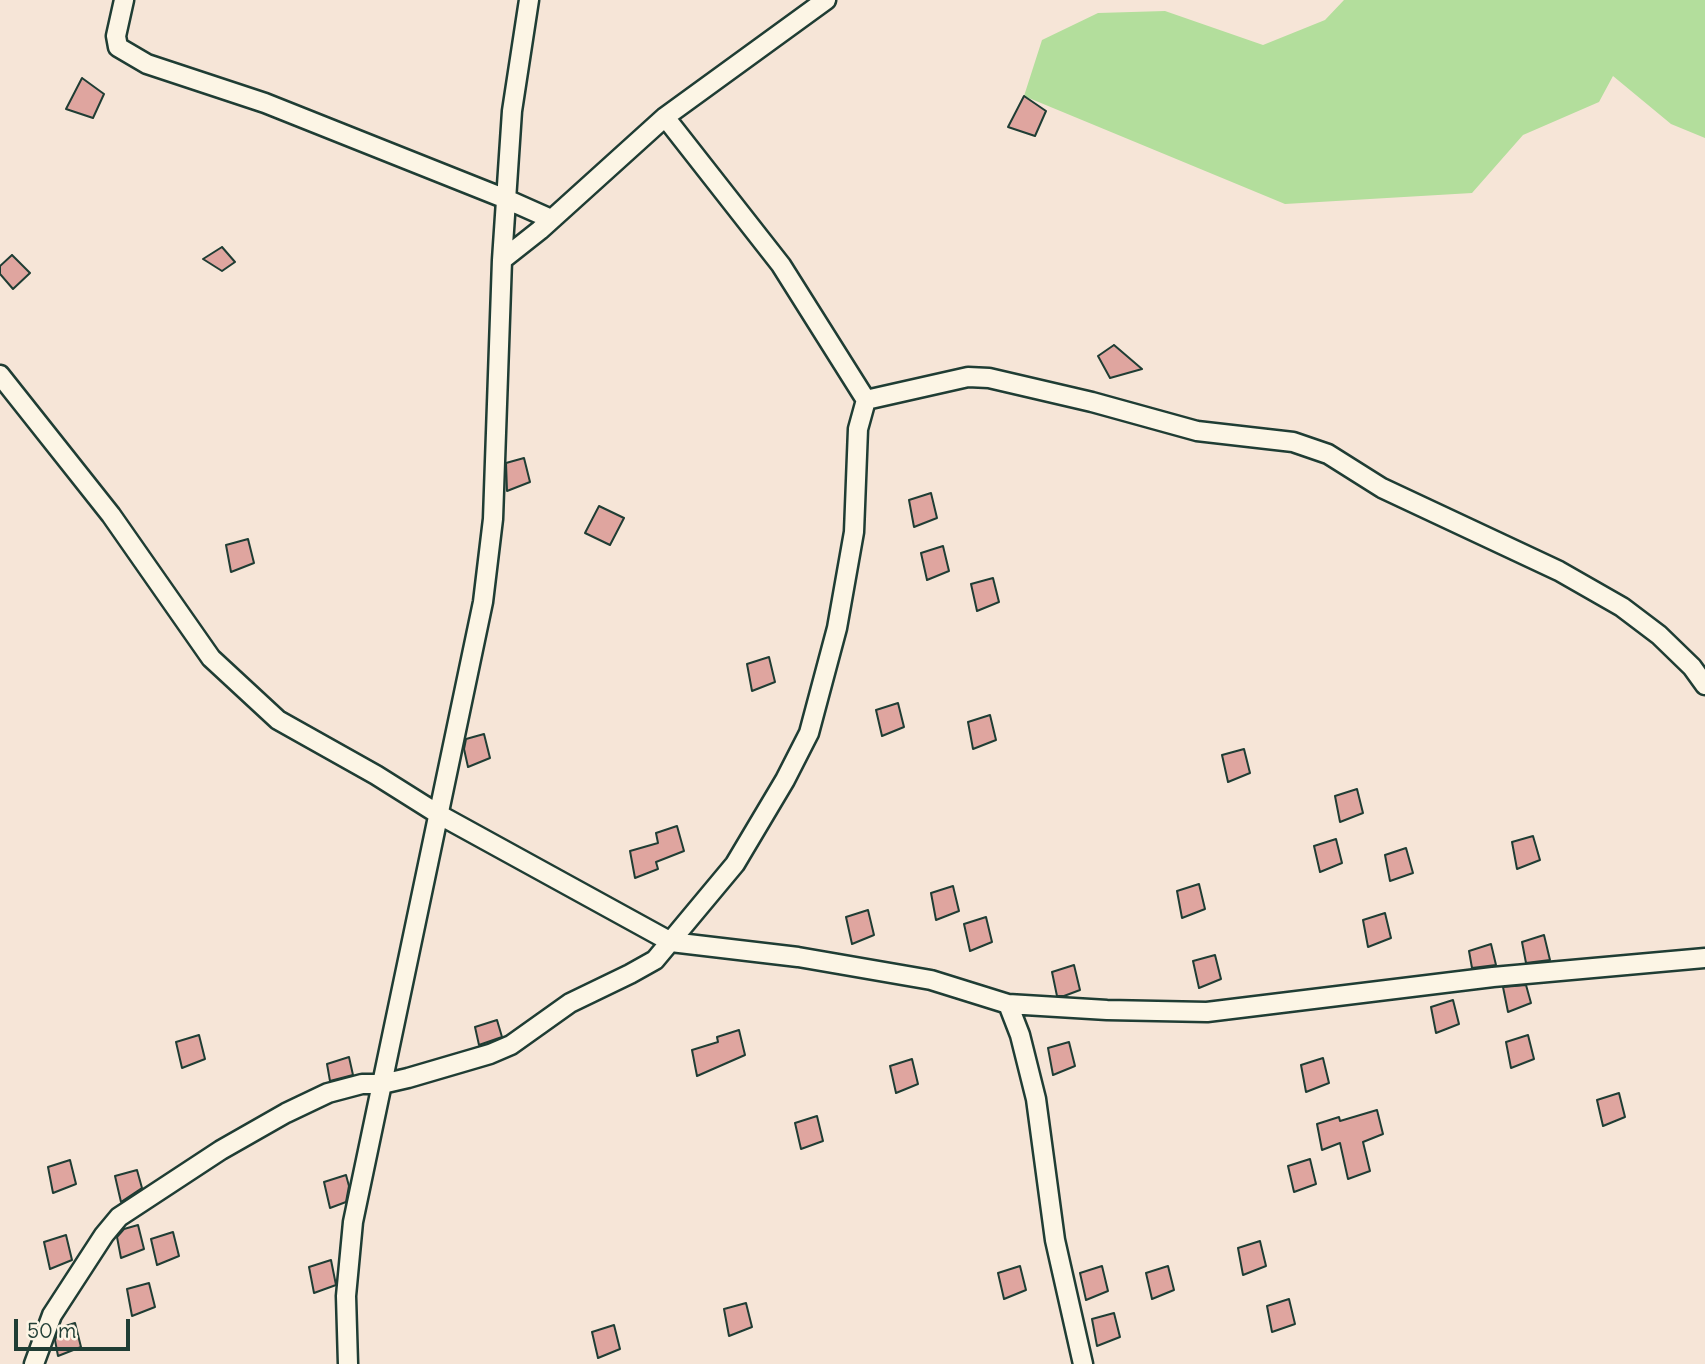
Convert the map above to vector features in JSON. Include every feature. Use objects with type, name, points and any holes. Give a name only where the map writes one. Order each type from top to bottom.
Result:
[{"type":"street","points":[[124,0],[116,36],[118,47],[147,64],[265,103],[551,219]]},
{"type":"street","points":[[348,1364],[346,1296],[353,1222],[483,602],[493,520],[502,260],[512,111],[529,0]]},
{"type":"street","points":[[502,260],[665,117],[826,0]]},
{"type":"street","points":[[34,1364],[52,1315],[104,1235],[119,1217],[220,1150],[286,1113],[342,1088],[382,1084],[490,1054],[511,1045],[570,1003],[655,960],[734,864],[785,780],[809,733],[837,628],[854,532],[858,429],[866,400],[781,265],[665,117]]},
{"type":"street","points":[[0,375],[135,547],[211,659],[278,720],[376,775],[438,814],[671,942],[798,957],[931,980],[1008,1004],[1207,1012],[1493,977],[1705,958]]},
{"type":"street","points":[[866,400],[968,377],[989,378],[1092,402],[1197,431],[1293,442],[1328,454],[1382,488],[1559,571],[1622,607],[1659,635],[1692,667],[1705,685]]},
{"type":"street","points":[[1008,1004],[1020,1035],[1036,1099],[1055,1240],[1083,1364]]},
{"type":"green space","points":[[1344,0],[1705,0],[1705,138],[1671,124],[1613,76],[1599,102],[1523,135],[1472,193],[1285,204],[1024,96],[1042,40],[1098,13],[1165,11],[1263,45],[1325,20]]},
{"type":"building","points":[[82,78],[104,94],[93,118],[66,109]]},
{"type":"building","points":[[1024,96],[1046,111],[1035,136],[1008,127]]},
{"type":"building","points":[[222,247],[235,262],[222,271],[203,259]]},
{"type":"building","points":[[12,255],[30,273],[13,289],[0,274],[0,266]]},
{"type":"building","points":[[1114,345],[1142,369],[1110,378],[1098,356]]},
{"type":"building","points":[[524,458],[530,482],[507,491],[506,463]]},
{"type":"building","points":[[931,493],[937,518],[914,527],[909,500]]},
{"type":"building","points":[[599,506],[624,518],[610,545],[585,533]]},
{"type":"building","points":[[248,539],[254,563],[231,572],[226,545]]},
{"type":"building","points":[[943,546],[949,571],[927,580],[921,553]]},
{"type":"building","points":[[993,578],[999,602],[977,611],[971,584]]},
{"type":"building","points":[[769,657],[775,682],[752,691],[747,664]]},
{"type":"building","points":[[898,703],[904,727],[882,736],[876,710]]},
{"type":"building","points":[[990,715],[996,740],[973,749],[968,722]]},
{"type":"building","points":[[484,734],[490,758],[468,767],[464,749],[466,739]]},
{"type":"building","points":[[1244,749],[1250,773],[1228,782],[1222,755]]},
{"type":"building","points":[[1357,789],[1363,813],[1340,822],[1335,796]]},
{"type":"building","points":[[677,826],[684,851],[656,862],[658,869],[635,878],[630,851],[658,843],[656,833]]},
{"type":"building","points":[[1533,836],[1540,860],[1517,869],[1512,842]]},
{"type":"building","points":[[1336,839],[1342,863],[1320,872],[1314,846]]},
{"type":"building","points":[[1406,848],[1413,873],[1390,881],[1385,855]]},
{"type":"building","points":[[1199,884],[1205,909],[1182,918],[1177,891]]},
{"type":"building","points":[[953,886],[959,911],[936,920],[931,893]]},
{"type":"building","points":[[868,910],[874,935],[852,944],[846,917]]},
{"type":"building","points":[[1385,913],[1391,938],[1368,947],[1363,920]]},
{"type":"building","points":[[986,917],[992,942],[970,951],[964,924]]},
{"type":"building","points":[[1544,935],[1550,960],[1526,963],[1522,942]]},
{"type":"building","points":[[1491,944],[1496,965],[1472,968],[1469,951]]},
{"type":"building","points":[[1215,955],[1221,979],[1199,988],[1193,961]]},
{"type":"building","points":[[1074,965],[1080,990],[1057,996],[1052,972]]},
{"type":"building","points":[[1526,985],[1531,1003],[1508,1012],[1503,987]]},
{"type":"building","points":[[1453,1000],[1459,1024],[1436,1033],[1431,1007]]},
{"type":"building","points":[[497,1020],[502,1037],[479,1045],[475,1027]]},
{"type":"building","points":[[739,1030],[745,1055],[697,1076],[692,1050],[718,1042],[717,1037]]},
{"type":"building","points":[[199,1035],[205,1059],[182,1068],[176,1042]]},
{"type":"building","points":[[1528,1035],[1534,1059],[1511,1068],[1506,1042]]},
{"type":"building","points":[[1069,1042],[1075,1066],[1053,1075],[1048,1048]]},
{"type":"building","points":[[349,1057],[353,1075],[330,1081],[327,1064]]},
{"type":"building","points":[[1323,1058],[1329,1083],[1306,1092],[1301,1065]]},
{"type":"building","points":[[912,1059],[918,1084],[896,1093],[890,1066]]},
{"type":"building","points":[[1619,1093],[1625,1117],[1603,1126],[1597,1100]]},
{"type":"building","points":[[1377,1110],[1383,1134],[1363,1142],[1370,1171],[1348,1179],[1340,1143],[1322,1150],[1317,1124],[1339,1117],[1340,1121]]},
{"type":"building","points":[[817,1116],[823,1141],[801,1149],[795,1123]]},
{"type":"building","points":[[1310,1159],[1316,1184],[1294,1192],[1288,1166]]},
{"type":"building","points":[[70,1160],[76,1184],[53,1193],[48,1167]]},
{"type":"building","points":[[137,1170],[142,1188],[121,1202],[115,1176]]},
{"type":"building","points":[[346,1175],[349,1186],[346,1202],[330,1208],[324,1182]]},
{"type":"building","points":[[138,1225],[144,1249],[121,1258],[117,1237],[124,1229]]},
{"type":"building","points":[[173,1232],[179,1256],[157,1265],[151,1239]]},
{"type":"building","points":[[66,1235],[72,1260],[50,1269],[44,1242]]},
{"type":"building","points":[[1260,1241],[1266,1266],[1243,1275],[1238,1248]]},
{"type":"building","points":[[331,1260],[336,1285],[314,1293],[309,1267]]},
{"type":"building","points":[[1020,1266],[1026,1290],[1004,1299],[998,1273]]},
{"type":"building","points":[[1102,1266],[1108,1291],[1086,1300],[1080,1273]]},
{"type":"building","points":[[1168,1266],[1174,1290],[1152,1299],[1146,1273]]},
{"type":"building","points":[[149,1283],[155,1307],[132,1316],[127,1289]]},
{"type":"building","points":[[1289,1299],[1295,1324],[1272,1332],[1267,1306]]},
{"type":"building","points":[[746,1303],[752,1327],[729,1336],[724,1309]]},
{"type":"building","points":[[1114,1313],[1120,1337],[1097,1346],[1092,1319]]},
{"type":"building","points":[[75,1323],[81,1347],[58,1356],[55,1340],[59,1328]]},
{"type":"building","points":[[614,1325],[620,1349],[598,1358],[592,1332]]}]
